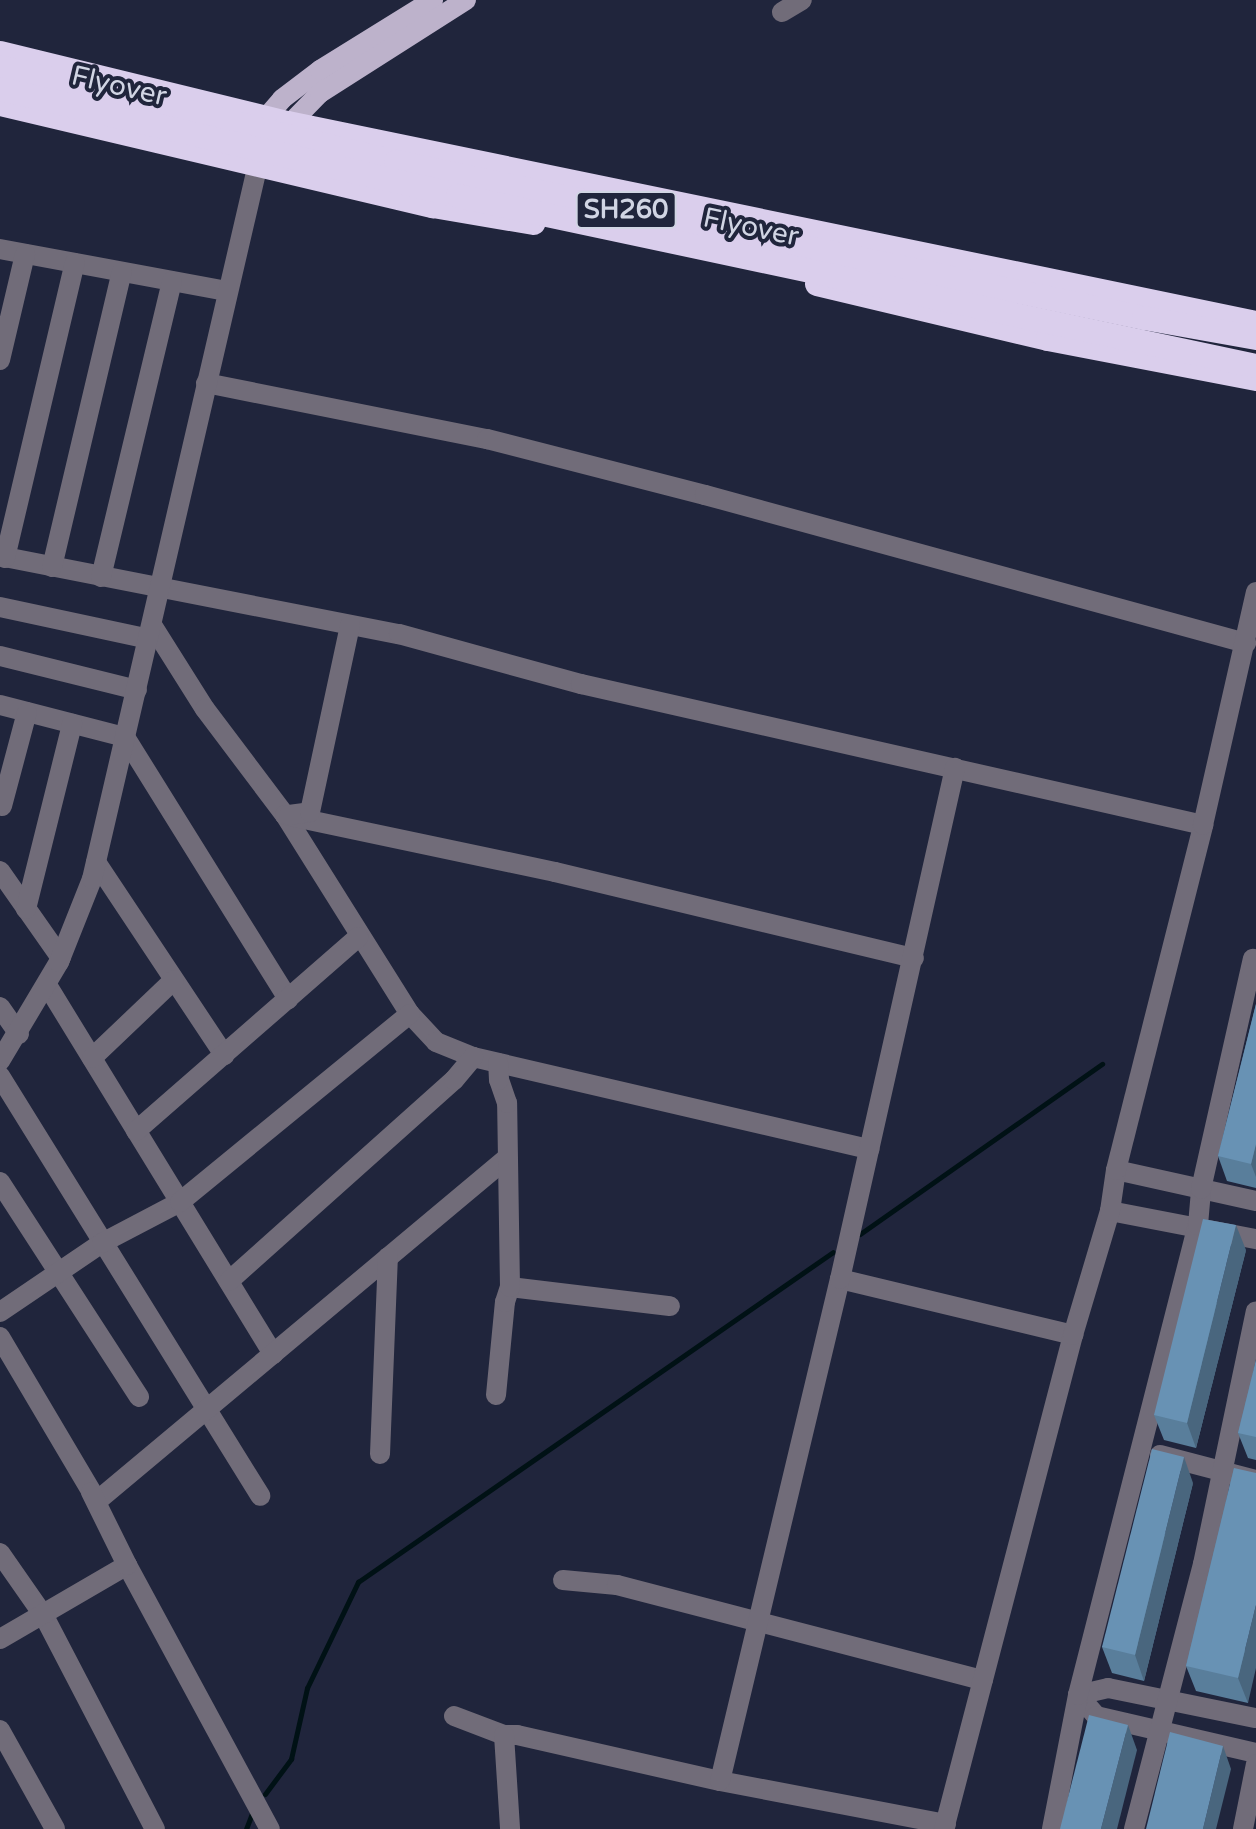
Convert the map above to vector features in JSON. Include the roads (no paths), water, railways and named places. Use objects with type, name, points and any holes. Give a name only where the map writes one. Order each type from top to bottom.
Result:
[{"type":"highway","name":"SH260","points":[[0,53],[264,118],[1256,323]]},
{"type":"highway","name":"Flyover","points":[[0,67],[396,162],[1113,312],[1256,338]]},
{"type":"highway","name":"Flyover","points":[[0,89],[458,196],[1256,366]]},
{"type":"highway","points":[[0,104],[433,206],[563,228],[1048,339],[1256,379]]},
{"type":"main road","points":[[247,160],[264,118],[320,70],[433,0]]},
{"type":"main road","points":[[247,160],[320,93],[466,0]]},
{"type":"street","points":[[782,12],[802,0]]},
{"type":"street","points":[[0,1061],[19,1034],[61,958],[96,862],[227,291],[247,160]]},
{"type":"street","points":[[0,249],[227,291]]},
{"type":"street","points":[[0,360],[25,254]]},
{"type":"street","points":[[75,263],[3,557],[399,634],[581,684],[1203,825]]},
{"type":"street","points":[[52,567],[122,272]]},
{"type":"street","points":[[101,577],[172,281]]},
{"type":"street","points":[[206,383],[501,443],[1246,643]]},
{"type":"street","points":[[454,1716],[504,1735],[517,1735],[720,1781],[945,1826],[1073,1335],[1110,1211],[1116,1170],[1203,825],[1256,592]]},
{"type":"street","points":[[0,607],[150,632],[285,815],[358,937],[410,1014],[436,1042],[473,1057],[869,1149]]},
{"type":"street","points":[[285,815],[310,812],[350,625]]},
{"type":"street","points":[[0,656],[137,690]]},
{"type":"street","points":[[0,705],[125,737],[288,999]]},
{"type":"street","points":[[1,807],[27,712]]},
{"type":"street","points":[[26,909],[72,724]]},
{"type":"street","points":[[720,1781],[840,1279],[955,768]]},
{"type":"street","points":[[285,815],[555,872],[914,958]]},
{"type":"street","points":[[96,862],[224,1055]]},
{"type":"street","points":[[0,871],[61,958]]},
{"type":"street","points":[[136,1131],[358,937]]},
{"type":"street","points":[[1052,1829],[1078,1695],[1198,1225],[1201,1189],[1255,955]]},
{"type":"street","points":[[92,1058],[174,980]]},
{"type":"street","points":[[47,985],[273,1354]]},
{"type":"street","points":[[0,1007],[19,1034]]},
{"type":"street","points":[[0,1312],[102,1243],[180,1202],[410,1014]]},
{"type":"street","points":[[229,1281],[454,1080],[473,1057]]},
{"type":"street","points":[[496,1395],[510,1287],[507,1103],[499,1080],[498,1063]]},
{"type":"street","points":[[0,1076],[260,1496]]},
{"type":"street","points":[[0,1337],[97,1501],[507,1158]]},
{"type":"street","points":[[1116,1170],[1256,1201]]},
{"type":"street","points":[[0,1182],[139,1397]]},
{"type":"street","points":[[1110,1211],[1198,1225],[1256,1239]]},
{"type":"street","points":[[380,1454],[388,1257]]},
{"type":"street","points":[[840,1279],[1073,1335]]},
{"type":"street","points":[[510,1287],[670,1306]]},
{"type":"street","points":[[1134,1829],[1170,1698],[1256,1311]]},
{"type":"street","points":[[1140,1450],[1256,1480]]},
{"type":"street","points":[[91,1492],[127,1565],[270,1829]]},
{"type":"street","points":[[0,1553],[44,1616],[155,1829]]},
{"type":"street","points":[[0,1639],[127,1565]]},
{"type":"street","points":[[563,1580],[617,1585],[983,1680]]},
{"type":"street","points":[[1078,1695],[1108,1688],[1170,1698],[1256,1718]]},
{"type":"street","points":[[1078,1695],[1096,1716],[1256,1753]]},
{"type":"street","points":[[0,1730],[55,1829]]},
{"type":"street","points":[[504,1735],[510,1829]]},
{"type":"street","points":[[1243,1829],[1256,1764]]},
{"type":"waterway","points":[[860,1234],[1102,1064]]},
{"type":"waterway","points":[[265,1794],[291,1759],[307,1688],[358,1582],[833,1252]]},
{"type":"waterway","points":[[246,1829],[253,1811]]}]
